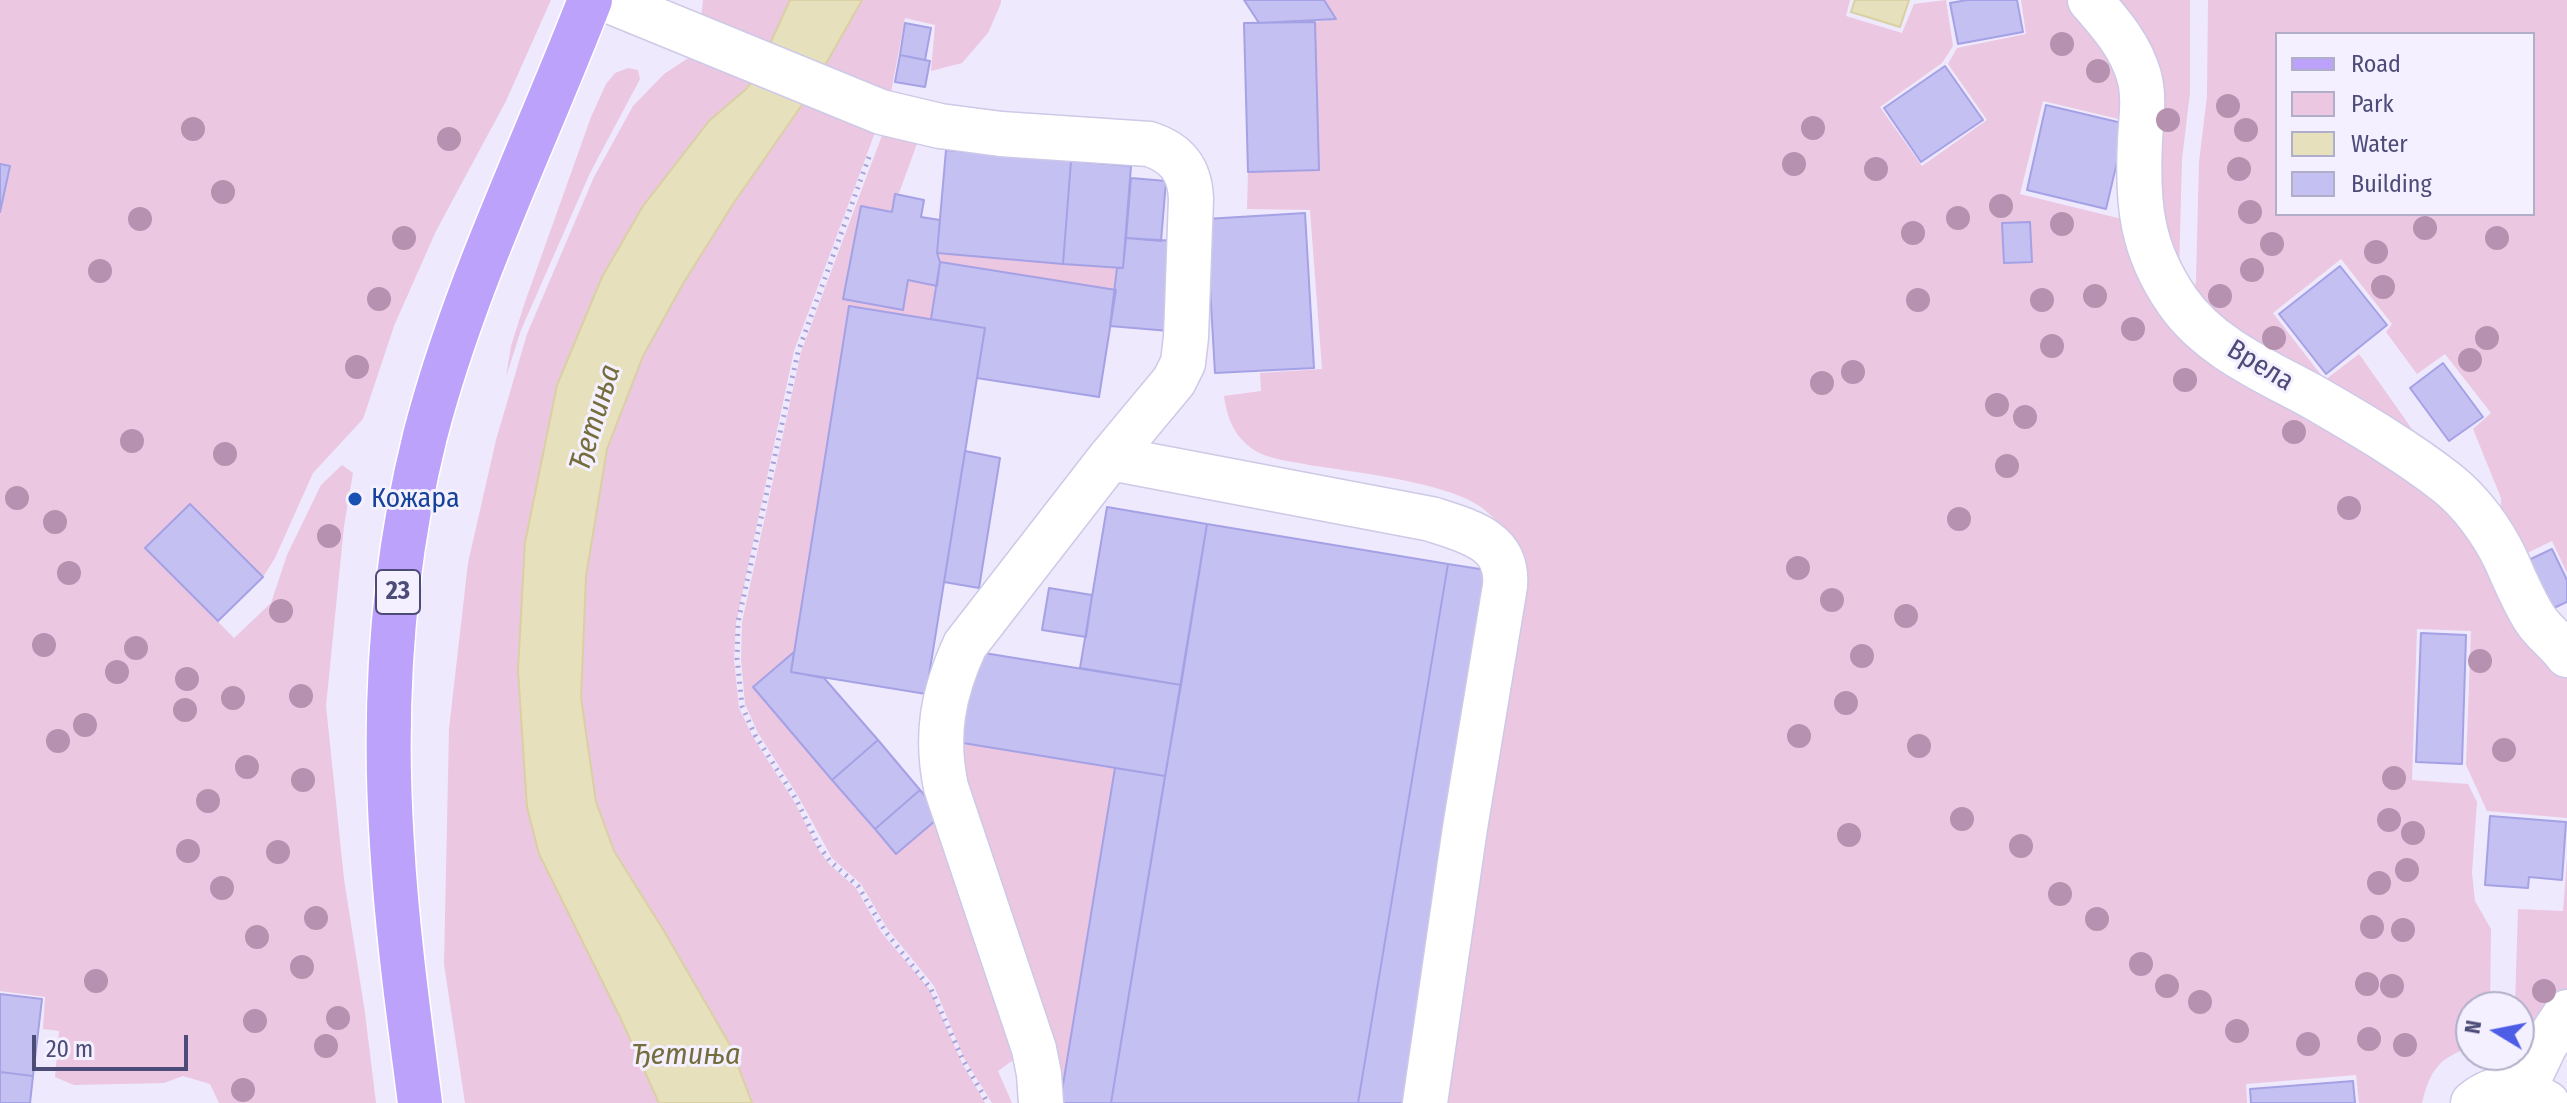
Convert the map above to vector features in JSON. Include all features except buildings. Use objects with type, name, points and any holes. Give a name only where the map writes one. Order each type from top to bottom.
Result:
[{"type":"main road","name":"23","points":[[420,1103],[399,940],[389,773],[391,656],[405,543],[423,447],[449,355],[485,255],[590,0]]},
{"type":"street","points":[[607,0],[882,113],[940,126],[1001,134],[1149,144],[1166,149],[1180,161],[1191,186],[1183,363],[1161,399],[1110,458],[965,645],[950,677],[944,709],[940,743],[946,787],[1034,1049],[1041,1103]]},
{"type":"street","name":"Врела","points":[[2090,0],[2116,29],[2139,77],[2144,107],[2138,193],[2141,219],[2147,245],[2161,277],[2180,306],[2197,324],[2242,358],[2347,416],[2421,463],[2451,487],[2491,535],[2537,622],[2567,655]]},
{"type":"street","points":[[1110,458],[1431,519],[1469,533],[1493,546],[1501,555],[1505,566],[1505,586],[1425,1103]]},
{"type":"street","points":[[2473,1103],[2486,1093],[2506,1088],[2535,1097],[2545,1045],[2567,1012]]},
{"type":"path","points":[[882,113],[798,352],[738,622],[737,658],[742,706],[755,735],[796,799],[819,846],[830,861],[858,886],[885,931],[931,989],[963,1060],[988,1103]]},
{"type":"green space","points":[[0,0],[551,0],[506,101],[436,231],[394,326],[363,419],[313,473],[275,558],[263,577],[190,504],[146,548],[234,638],[271,603],[287,555],[321,485],[342,465],[353,473],[344,526],[326,706],[344,879],[376,1103],[219,1103],[210,1084],[183,1076],[164,1083],[74,1085],[55,1077],[59,1031],[43,1029],[45,997],[0,991]]},
{"type":"green space","points":[[703,0],[790,0],[767,50],[701,20]]},
{"type":"green space","points":[[862,0],[1001,0],[1001,3],[988,33],[962,63],[931,71],[935,25],[905,18],[890,98],[821,72]]},
{"type":"green space","points":[[1324,0],[1850,0],[1846,16],[1902,33],[1914,4],[1946,0],[1953,46],[1942,63],[1880,107],[1922,166],[1987,120],[1948,64],[1957,48],[2026,34],[2021,0],[2080,0],[2111,36],[2135,123],[2043,101],[2020,194],[2134,222],[2157,286],[2448,495],[2567,670],[2567,818],[2487,811],[2466,765],[2471,631],[2417,629],[2412,780],[2468,784],[2477,802],[2472,873],[2475,901],[2491,929],[2490,991],[2455,991],[2455,1054],[2443,1061],[2432,1074],[2422,1103],[2359,1103],[2356,1075],[2246,1084],[2247,1103],[1437,1103],[1509,538],[1481,507],[1446,491],[1398,479],[1279,460],[1258,452],[1235,431],[1224,396],[1261,391],[1260,373],[1322,369],[1310,210],[1247,209],[1248,172],[1319,169],[1315,22],[1336,19]]},
{"type":"green space","points":[[2097,0],[2190,0],[2190,93],[2182,159],[2179,273],[2146,194]]},
{"type":"green space","points":[[2208,0],[2567,0],[2567,573],[2552,541],[2515,559],[2501,523],[2501,498],[2473,429],[2491,413],[2445,354],[2417,374],[2386,332],[2392,324],[2341,259],[2273,313],[2325,380],[2359,354],[2436,463],[2261,360],[2194,294],[2199,162],[2207,96]]},
{"type":"green space","points":[[696,53],[754,78],[643,206],[602,277],[557,385],[525,543],[620,1017],[659,1103],[465,1103],[444,964],[449,729],[468,563],[496,440],[527,334],[594,177],[633,106],[664,74]]},
{"type":"green space","points":[[628,68],[638,70],[640,79],[590,173],[521,330],[506,377],[511,346],[525,302],[591,117],[606,84],[615,73]]},
{"type":"green space","points":[[806,99],[877,127],[794,351],[736,623],[734,659],[739,708],[753,737],[795,803],[818,849],[829,864],[856,888],[881,932],[930,990],[962,1063],[985,1103],[752,1103],[730,1045],[614,851],[596,802],[581,698],[582,633],[586,576],[607,449],[643,356],[684,282],[733,204]]},
{"type":"green space","points":[[884,130],[918,141],[892,212],[861,206],[844,298],[908,280],[937,286],[931,319],[849,306],[794,652],[753,687],[896,854],[942,815],[1026,1051],[998,1071],[1012,1103],[992,1103],[964,1058],[934,986],[887,928],[861,884],[832,858],[758,733],[745,704],[742,622],[801,352]]},
{"type":"green space","points":[[937,253],[1117,268],[1116,290],[940,262]]},
{"type":"green space","points":[[957,742],[1115,768],[1062,1092],[959,783]]},
{"type":"green space","points":[[2567,859],[2567,997],[2535,1030],[2535,991],[2515,991],[2518,909],[2563,911]]},
{"type":"water","name":"Ђетиња","points":[[790,0],[862,0],[806,99],[733,204],[684,282],[643,356],[607,449],[586,576],[581,698],[596,802],[614,851],[730,1045],[752,1103],[659,1103],[539,854],[527,807],[518,670],[525,543],[557,385],[602,277],[643,206],[709,121],[754,79]]},
{"type":"water","points":[[1855,0],[1909,0],[1900,27],[1851,12]]},
{"type":"place","name":"Кожара","points":[[355,499]]}]
